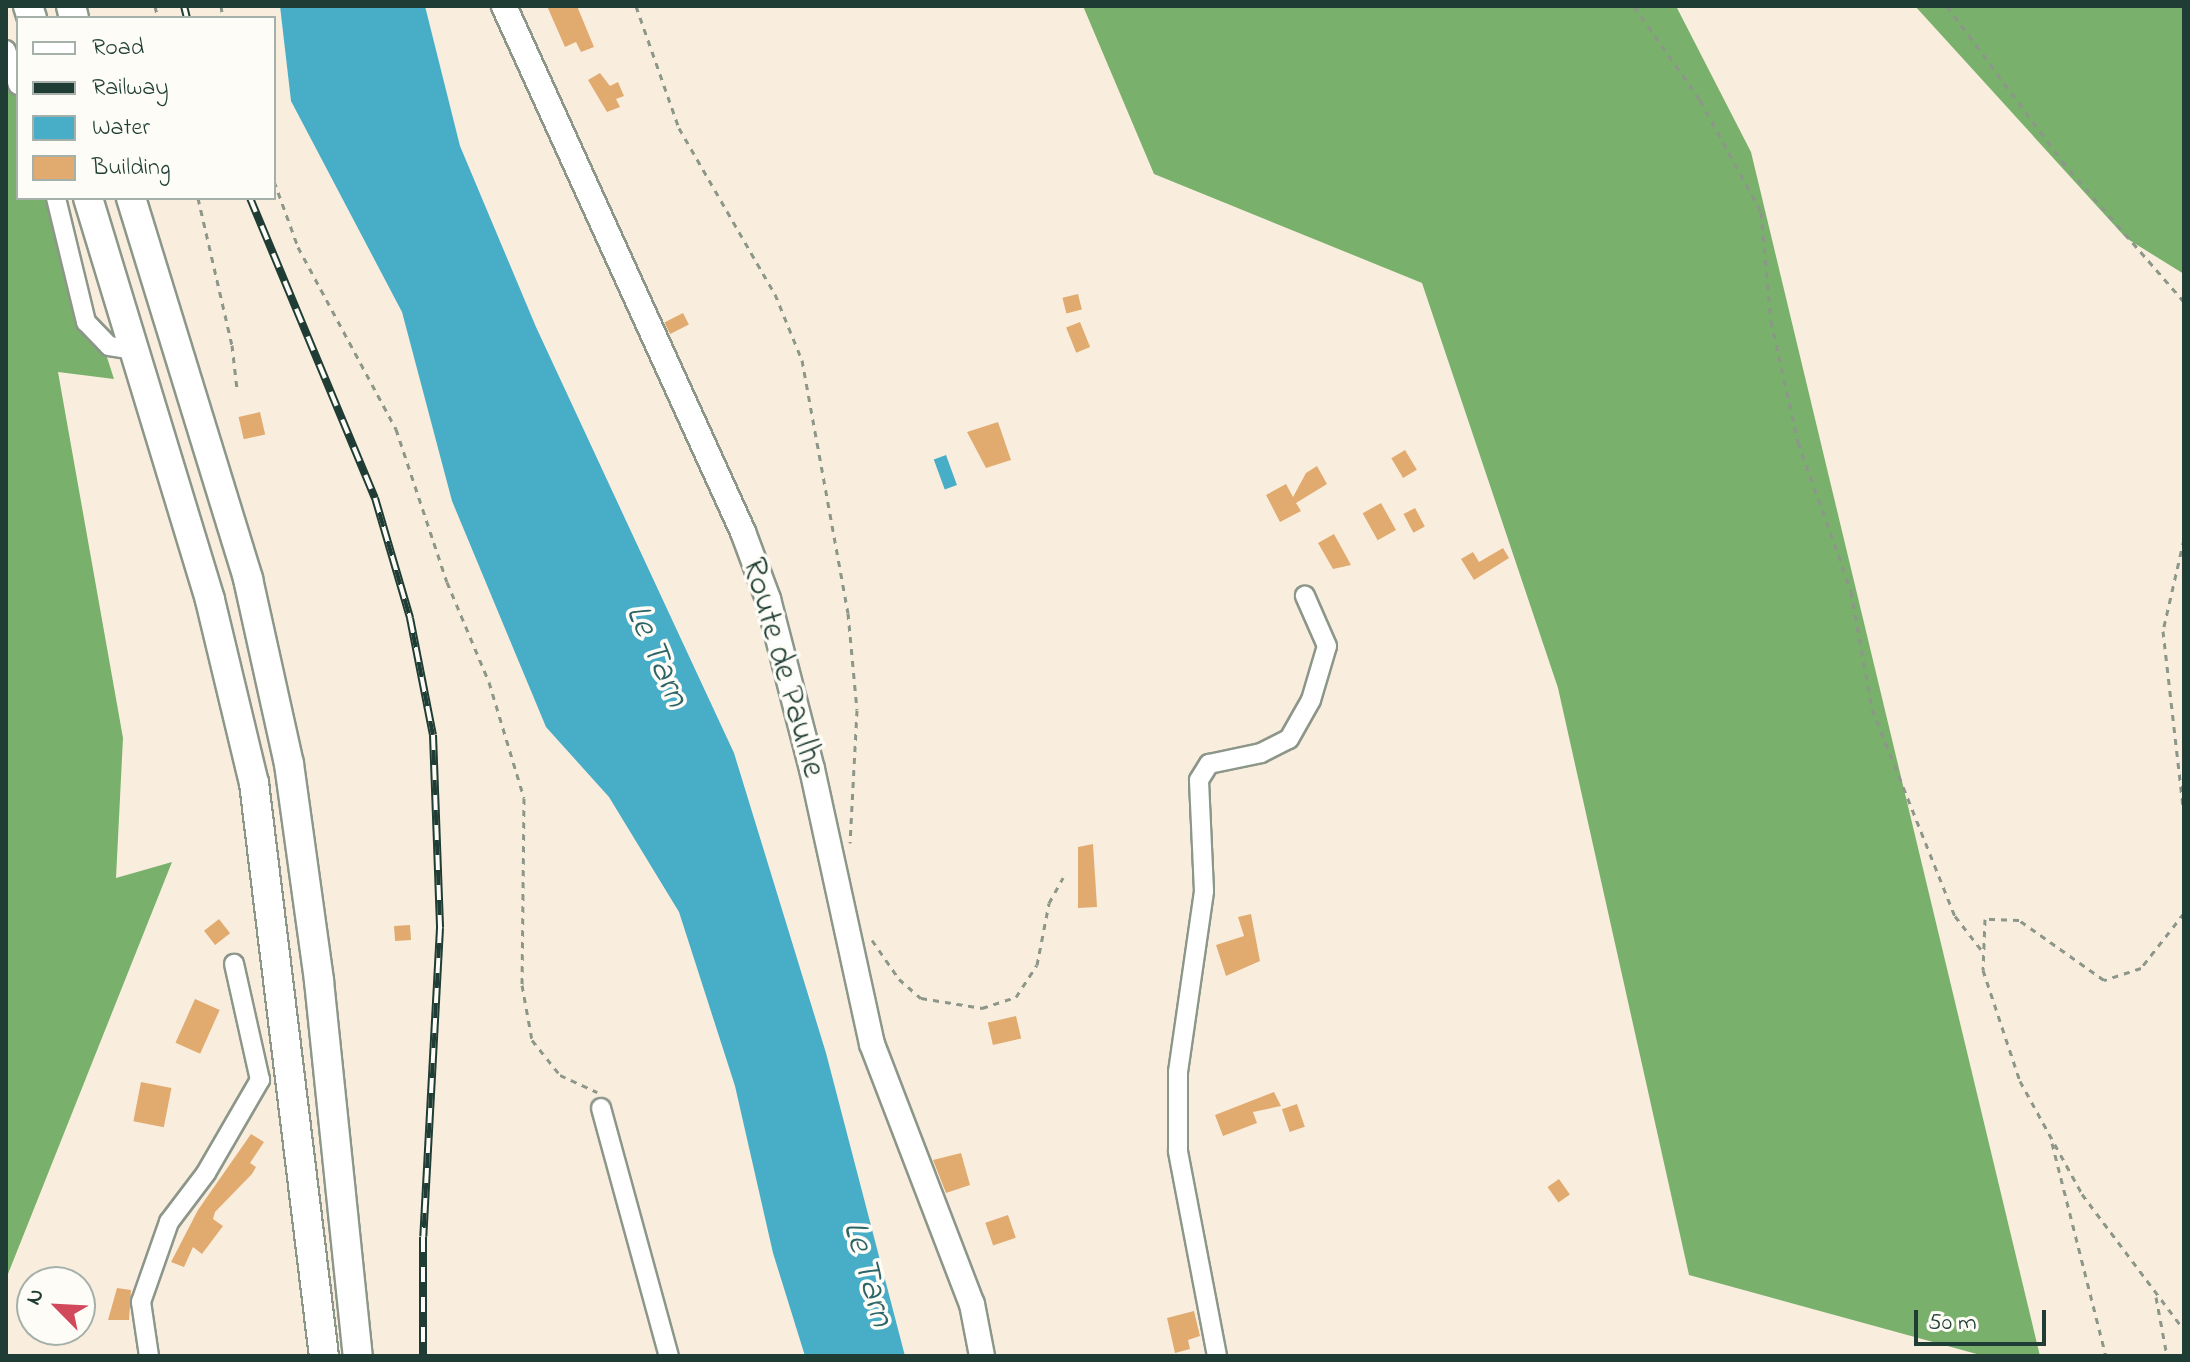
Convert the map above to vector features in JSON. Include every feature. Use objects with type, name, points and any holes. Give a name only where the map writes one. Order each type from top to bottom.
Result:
[{"type":"main road","points":[[89,200],[210,600],[254,783],[324,1356]]},
{"type":"main road","points":[[132,200],[248,579],[289,764],[319,981],[358,1356]]},
{"type":"street","name":"Route de Paulhe","points":[[504,6],[743,532],[768,599],[812,769],[872,1044],[972,1304],[982,1356]]},
{"type":"street","points":[[6,50],[16,79]]},
{"type":"street","points":[[56,200],[86,322],[109,346],[135,350]]},
{"type":"street","points":[[1217,1356],[1178,1151],[1179,1057],[1204,891],[1199,780],[1209,764],[1261,753],[1289,739],[1311,700],[1327,646],[1305,596]]},
{"type":"street","points":[[149,1356],[141,1302],[169,1222],[206,1173],[260,1080],[234,964]]},
{"type":"street","points":[[601,1108],[669,1356]]},
{"type":"path","points":[[636,6],[679,128],[775,294],[802,360],[848,613],[856,696],[858,767],[848,852]]},
{"type":"path","points":[[1634,6],[1700,100],[1761,212],[1771,321],[1798,442],[1851,591],[1872,709],[1955,916],[1983,952]]},
{"type":"path","points":[[1947,6],[2062,161],[2184,302]]},
{"type":"path","points":[[276,186],[298,247],[396,429],[447,582],[489,682],[524,798],[522,985],[532,1040],[560,1075],[596,1089],[601,1108]]},
{"type":"path","points":[[198,200],[232,345],[237,389]]},
{"type":"path","points":[[2184,539],[2163,631],[2184,814]]},
{"type":"path","points":[[870,938],[899,979],[921,998],[982,1008],[1016,997],[1037,965],[1049,903],[1063,878]]},
{"type":"path","points":[[2184,913],[2141,968],[2104,980],[2019,920],[1985,919],[1983,952],[1983,970],[2020,1081],[2082,1194],[2184,1330]]},
{"type":"path","points":[[2051,1138],[2106,1356]]},
{"type":"path","points":[[2156,1295],[2167,1356]]},
{"type":"green space","points":[[1083,6],[1676,6],[1751,152],[2040,1356],[1984,1356],[1689,1275],[1558,688],[1422,283],[1154,174]]},
{"type":"green space","points":[[1915,6],[2184,6],[2184,274],[2126,238]]},
{"type":"green space","points":[[6,40],[16,72],[16,200],[57,200],[114,379],[58,372],[123,738],[116,878],[172,862],[6,1279]]},
{"type":"water","name":"Le Tarn","points":[[280,6],[425,6],[460,146],[536,327],[734,753],[826,1053],[905,1356],[805,1356],[773,1253],[735,1086],[679,912],[609,797],[546,727],[452,501],[402,312],[291,101]]},
{"type":"water","points":[[946,455],[957,485],[945,490],[934,459]]},
{"type":"building","points":[[547,6],[577,6],[594,47],[581,52],[576,42],[565,47]]},
{"type":"building","points":[[600,73],[610,86],[618,82],[624,96],[616,99],[620,107],[607,112],[588,80]]},
{"type":"building","points":[[1078,294],[1082,310],[1066,313],[1062,298]]},
{"type":"building","points":[[683,313],[689,325],[670,334],[664,323]]},
{"type":"building","points":[[1080,322],[1090,347],[1076,353],[1066,328]]},
{"type":"building","points":[[260,412],[265,434],[244,439],[239,417]]},
{"type":"building","points":[[998,422],[1011,460],[986,468],[967,432]]},
{"type":"building","points":[[1405,450],[1417,470],[1403,478],[1391,458]]},
{"type":"building","points":[[1317,466],[1327,484],[1296,503],[1301,511],[1280,522],[1266,495],[1286,484],[1293,497],[1306,473]]},
{"type":"building","points":[[1381,503],[1396,530],[1378,540],[1363,513]]},
{"type":"building","points":[[1415,508],[1425,527],[1413,533],[1404,514]]},
{"type":"building","points":[[1334,534],[1351,565],[1333,569],[1318,543]]},
{"type":"building","points":[[1503,548],[1509,558],[1474,580],[1461,559],[1473,552],[1479,562]]},
{"type":"building","points":[[1093,844],[1097,907],[1078,908],[1078,847]]},
{"type":"building","points":[[1251,914],[1260,961],[1226,976],[1216,945],[1244,936],[1238,917]]},
{"type":"building","points":[[219,919],[230,933],[215,945],[204,931]]},
{"type":"building","points":[[410,925],[411,940],[395,941],[394,926]]},
{"type":"building","points":[[195,999],[220,1010],[200,1054],[175,1043]]},
{"type":"building","points":[[1016,1016],[1021,1038],[993,1045],[988,1023]]},
{"type":"building","points":[[141,1082],[171,1088],[164,1127],[133,1121]]},
{"type":"building","points":[[1274,1092],[1281,1106],[1253,1112],[1257,1123],[1223,1136],[1215,1115]]},
{"type":"building","points":[[1297,1104],[1305,1127],[1290,1132],[1282,1109]]},
{"type":"building","points":[[251,1134],[264,1142],[250,1163],[256,1167],[252,1174],[215,1212],[213,1219],[223,1226],[202,1254],[193,1247],[184,1267],[171,1262],[198,1210]]},
{"type":"building","points":[[961,1153],[970,1185],[946,1193],[933,1160]]},
{"type":"building","points":[[1559,1179],[1570,1195],[1558,1203],[1548,1187]]},
{"type":"building","points":[[1008,1215],[1016,1238],[993,1246],[985,1223]]},
{"type":"building","points":[[117,1288],[131,1290],[129,1320],[108,1320]]},
{"type":"building","points":[[1194,1311],[1200,1336],[1188,1340],[1190,1349],[1175,1353],[1167,1318]]},
{"type":"railway","points":[[184,6],[186,16]]},
{"type":"railway","points":[[251,200],[375,498],[410,618],[433,735],[440,928],[423,1237],[423,1356]]}]
